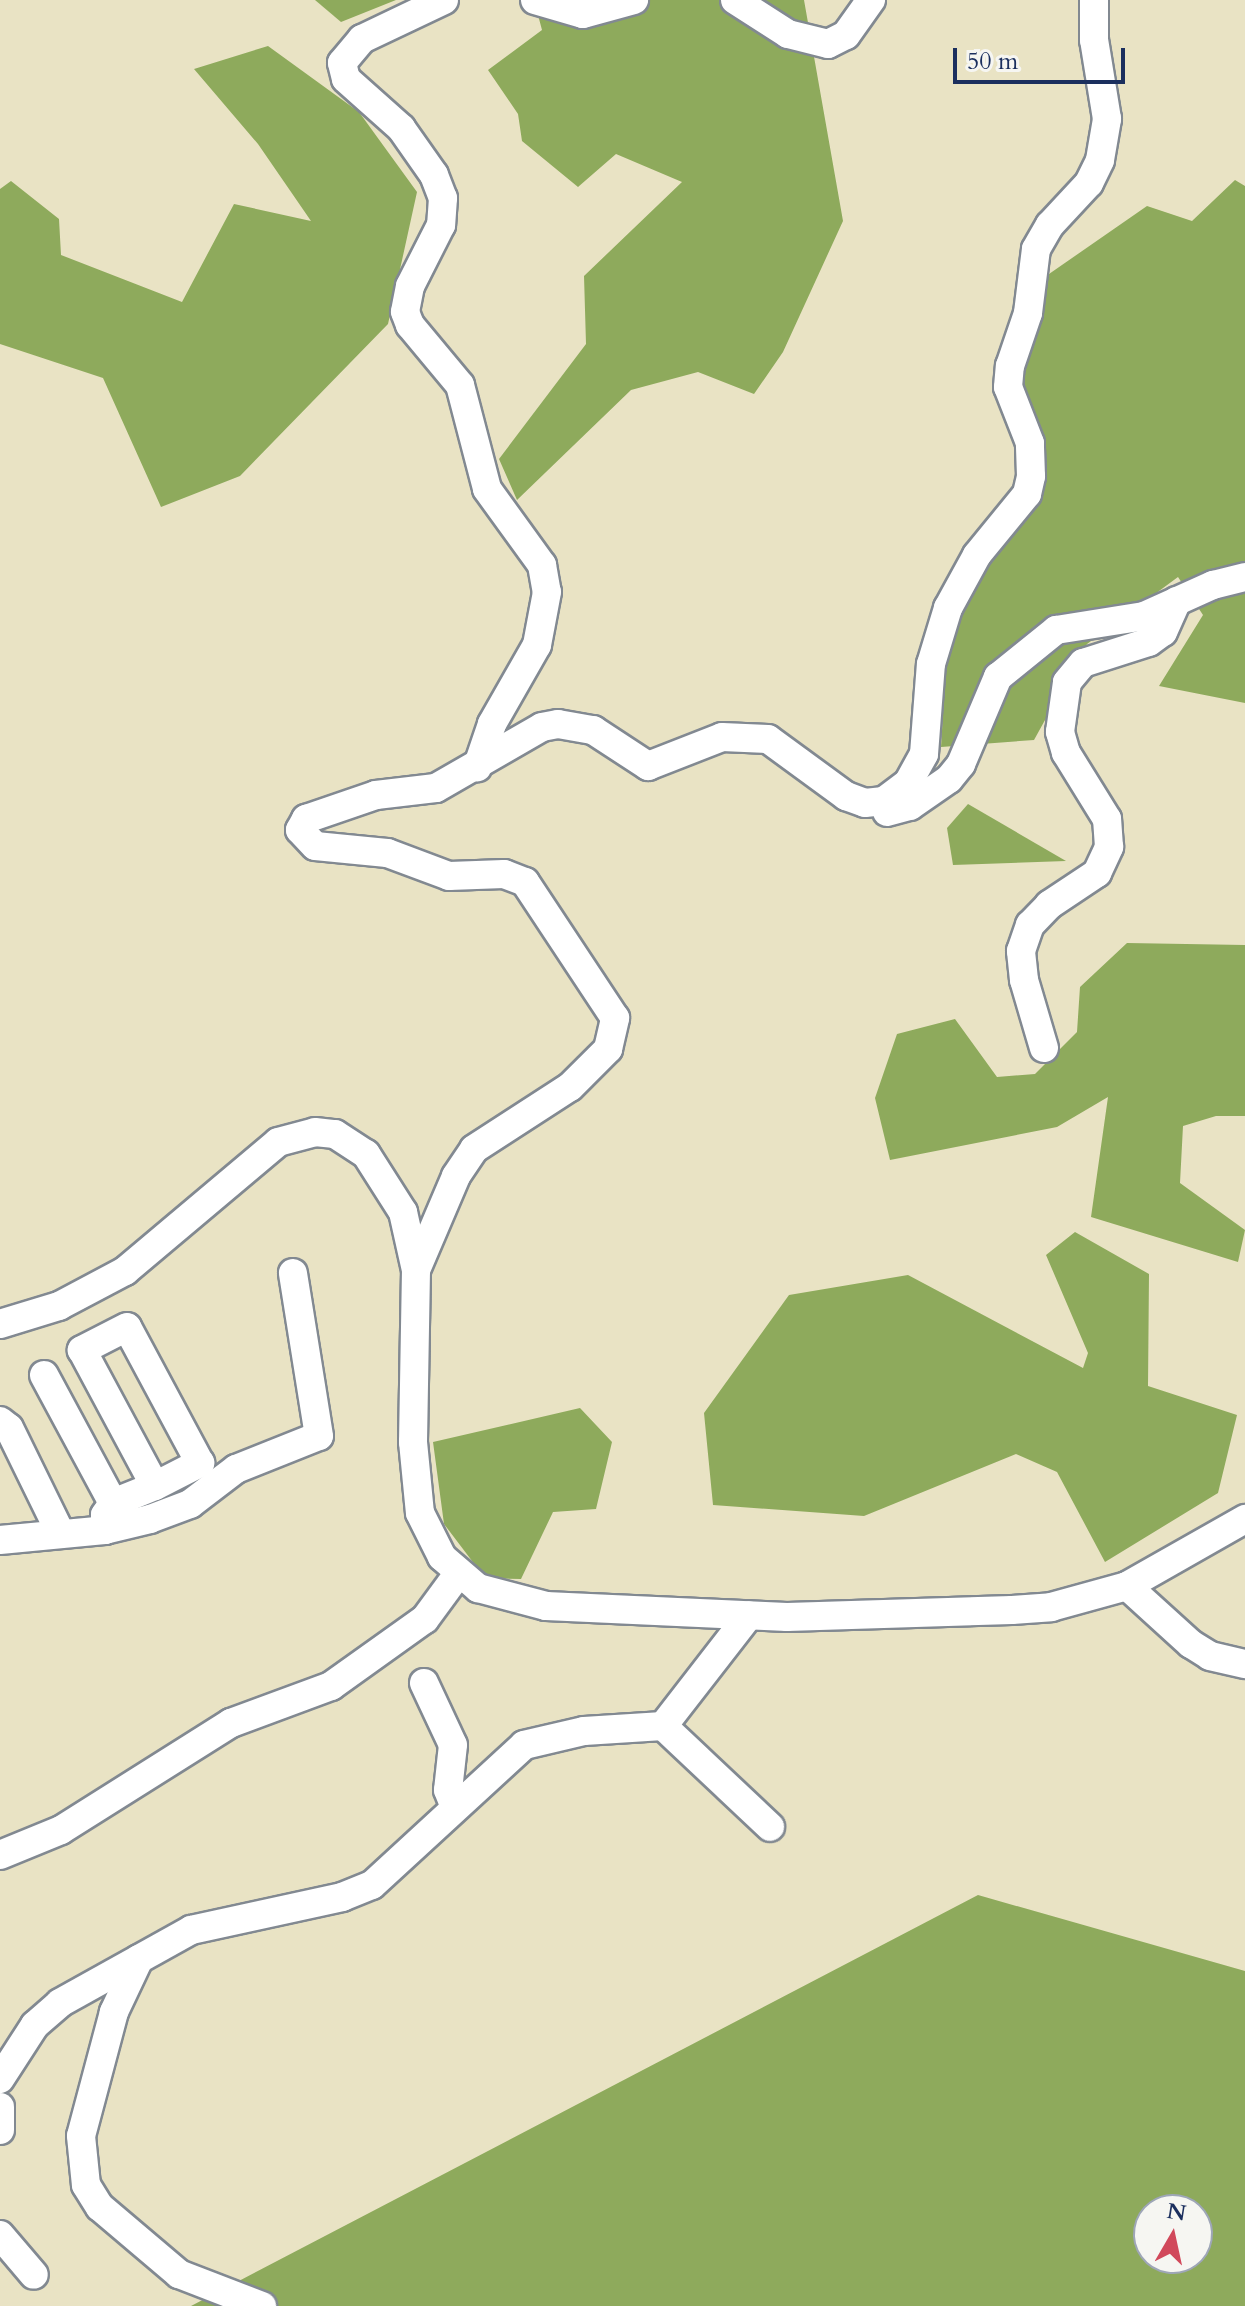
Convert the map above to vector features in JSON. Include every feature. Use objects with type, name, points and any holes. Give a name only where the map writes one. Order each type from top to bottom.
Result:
[{"type":"street","points":[[444,0],[362,39],[342,63],[346,79],[401,128],[434,175],[443,198],[441,225],[410,286],[405,312],[410,325],[460,385],[487,489],[542,565],[547,592],[537,645],[492,724],[476,768]]},
{"type":"street","points":[[535,0],[583,14],[634,0]]},
{"type":"street","points":[[735,0],[788,34],[828,44],[846,35],[871,0]]},
{"type":"street","points":[[865,803],[897,793],[918,770],[931,664],[948,608],[977,555],[1027,494],[1033,459],[1008,387],[1010,366],[1028,313],[1036,249],[1050,225],[1089,183],[1100,160],[1107,119],[1094,40],[1094,0]]},
{"type":"street","points":[[416,1270],[456,1176],[474,1149],[570,1087],[598,1061],[614,1034],[615,1018],[608,1003],[573,962],[525,882],[504,874],[449,876],[387,853],[315,846],[300,830],[317,812],[376,795],[436,788],[476,768],[542,727],[558,724],[593,730],[648,766],[722,737],[746,735],[778,744],[836,789],[885,812],[899,810],[949,779],[961,764],[998,677],[1056,630],[1128,620],[1245,577]]},
{"type":"street","points":[[1044,1048],[1024,980],[1021,951],[1030,925],[1097,873],[1109,847],[1107,819],[1066,753],[1060,732],[1067,682],[1083,663],[1149,642],[1163,632],[1177,601]]},
{"type":"street","points":[[0,1324],[59,1306],[125,1271],[278,1142],[315,1132],[352,1142],[379,1168],[403,1212],[416,1270],[417,1489],[429,1536],[458,1574],[501,1597],[546,1606],[749,1615],[1051,1607],[1127,1586],[1245,1519]]},
{"type":"street","points":[[0,1540],[61,1534],[109,1516],[190,1504],[236,1469],[319,1436],[293,1273]]},
{"type":"street","points":[[109,1516],[155,1486],[200,1463],[127,1327],[82,1350],[155,1486]]},
{"type":"street","points":[[44,1375],[109,1516]]},
{"type":"street","points":[[0,1421],[9,1428],[61,1534]]},
{"type":"street","points":[[0,1855],[61,1830],[231,1723],[331,1686],[425,1619],[458,1574]]},
{"type":"street","points":[[1127,1586],[1191,1644],[1210,1656],[1245,1664]]},
{"type":"street","points":[[663,1726],[749,1615]]},
{"type":"street","points":[[424,1683],[453,1745],[448,1790],[455,1807]]},
{"type":"street","points":[[0,2079],[35,2025],[60,2003],[139,1959],[217,1921],[342,1897],[385,1874],[524,1745],[584,1731],[663,1726],[770,1827]]},
{"type":"street","points":[[208,1943],[358,1907],[379,1895],[385,1874]]},
{"type":"street","points":[[139,1959],[114,2012],[81,2136],[86,2185],[100,2207],[179,2274],[205,2288],[262,2306]]},
{"type":"street","points":[[0,2107],[0,2130]]},
{"type":"street","points":[[0,2235],[34,2275]]},
{"type":"green space","points":[[315,0],[396,0],[341,22]]},
{"type":"green space","points":[[534,0],[804,0],[843,221],[783,352],[754,394],[698,372],[631,390],[517,500],[499,459],[586,344],[584,276],[682,182],[616,154],[578,187],[522,141],[518,114],[488,70],[542,30]]},
{"type":"green space","points":[[268,46],[359,112],[417,192],[388,324],[240,476],[161,507],[103,378],[0,344],[0,189],[11,181],[59,219],[61,255],[182,302],[234,204],[311,221],[258,144],[194,69]]},
{"type":"green space","points":[[1235,180],[1245,186],[1245,703],[1159,686],[1203,615],[1178,577],[1087,644],[1034,740],[941,747],[947,646],[985,564],[1041,491],[1046,450],[1018,379],[1049,274],[1147,206],[1192,221]]},
{"type":"green space","points":[[968,804],[1066,861],[953,865],[947,828]]},
{"type":"green space","points":[[1127,943],[1245,945],[1245,1116],[1216,1116],[1183,1126],[1180,1183],[1245,1230],[1238,1262],[1091,1217],[1108,1097],[1057,1127],[890,1160],[875,1098],[897,1034],[955,1019],[997,1077],[1035,1074],[1077,1032],[1080,987]]},
{"type":"green space","points":[[1075,1232],[1149,1274],[1148,1386],[1237,1415],[1218,1493],[1105,1562],[1057,1472],[1016,1454],[864,1516],[713,1505],[704,1413],[789,1295],[908,1275],[1083,1368],[1088,1353],[1046,1255]]},
{"type":"green space","points":[[580,1408],[612,1442],[596,1509],[553,1512],[521,1579],[485,1578],[444,1524],[433,1442]]},
{"type":"green space","points":[[978,1895],[1245,1971],[1245,2306],[191,2306]]}]
